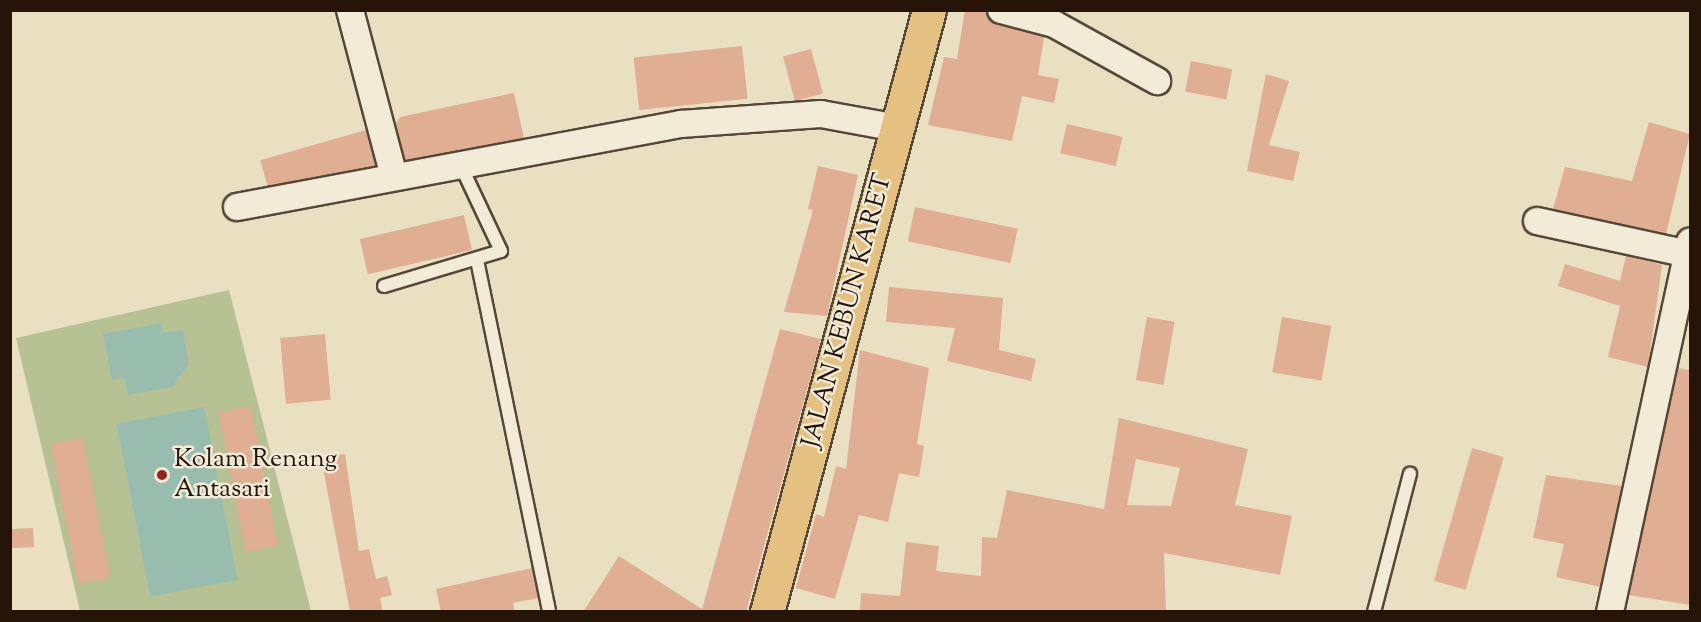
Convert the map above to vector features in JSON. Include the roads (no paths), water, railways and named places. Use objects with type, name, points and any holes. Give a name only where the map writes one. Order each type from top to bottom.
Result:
[{"type":"main road","name":"JALAN KEBUN KARET","points":[[767,612],[897,128],[925,11]]},
{"type":"street","points":[[350,10],[394,176]]},
{"type":"street","points":[[1001,10],[1054,24],[1157,81]]},
{"type":"street","points":[[237,207],[616,134],[797,114],[897,128]]},
{"type":"street","points":[[1537,221],[1689,248],[1610,612]]},
{"type":"lane","points":[[384,286],[499,254],[502,247],[459,163]]},
{"type":"lane","points":[[477,261],[549,612]]},
{"type":"lane","points":[[1374,612],[1410,474]]},
{"type":"place","name":"Kolam Renang Antasari","points":[[162,475]]}]
